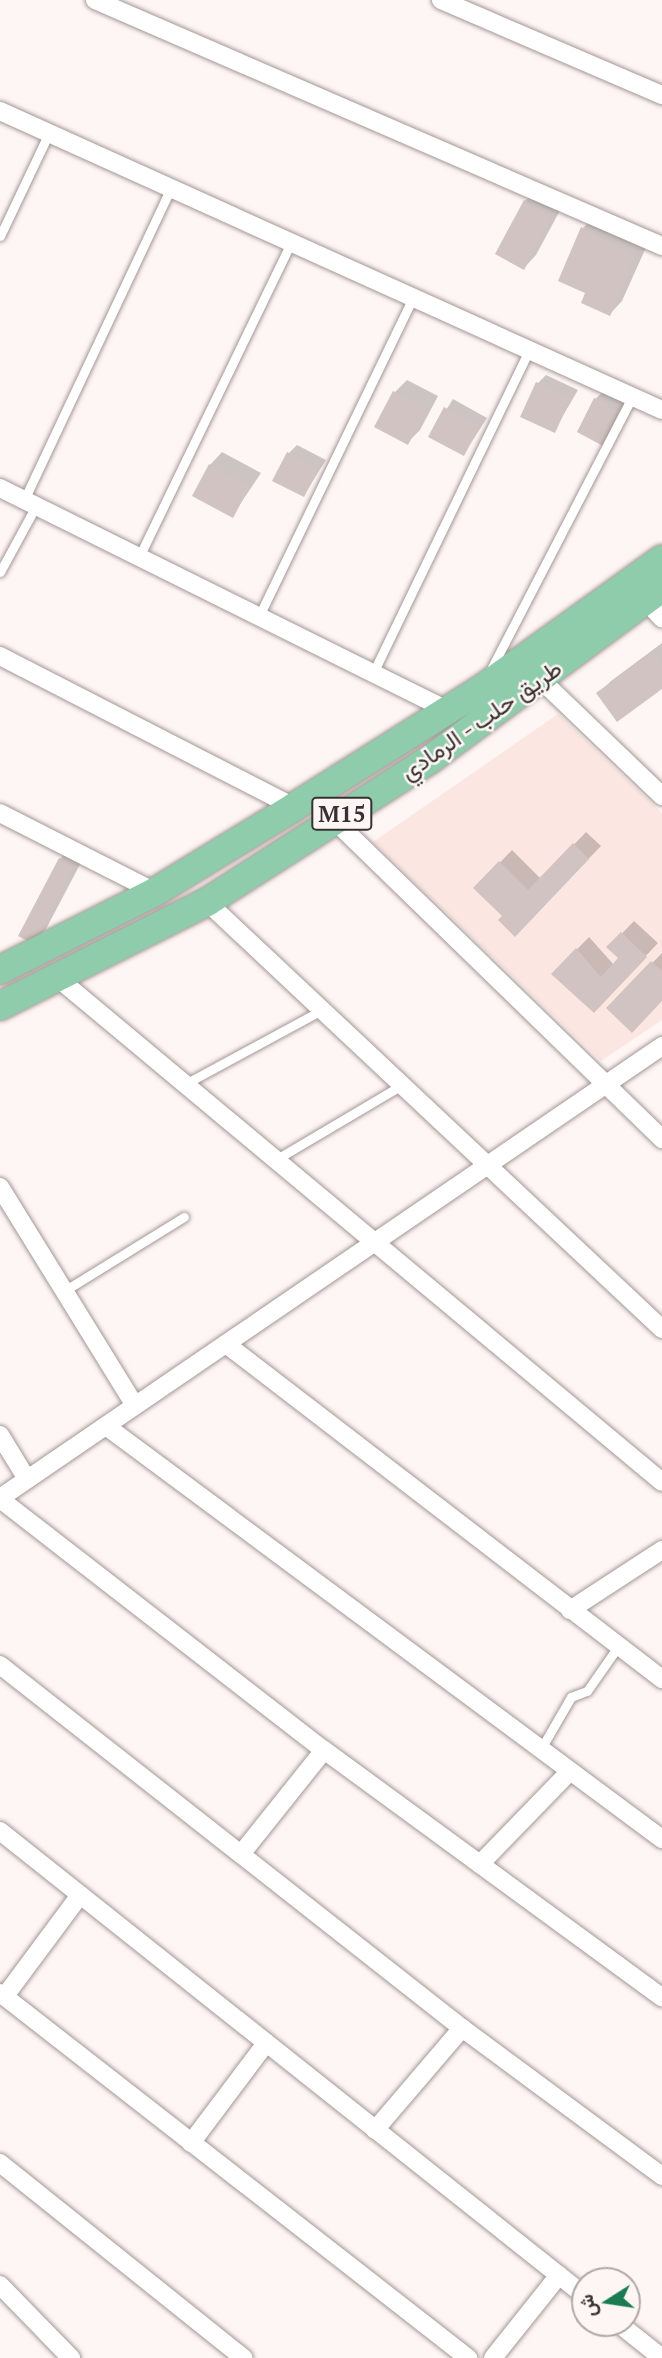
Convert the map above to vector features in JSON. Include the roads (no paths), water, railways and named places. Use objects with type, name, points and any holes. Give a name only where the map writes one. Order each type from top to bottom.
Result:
[{"type":"highway","name":"طريق حلب - الرمادي","points":[[0,970],[155,892],[294,807],[445,709],[480,690],[662,559]]},
{"type":"highway","name":"طريق حلب - الرمادي","points":[[0,1006],[59,979],[207,902],[432,758],[540,679],[656,602]]},
{"type":"street","points":[[95,0],[662,246]]},
{"type":"street","points":[[441,0],[662,95]]},
{"type":"street","points":[[0,111],[662,410]]},
{"type":"street","points":[[0,488],[445,709]]},
{"type":"street","points":[[0,656],[294,807]]},
{"type":"street","points":[[540,679],[662,796]]},
{"type":"street","points":[[0,813],[155,892]]},
{"type":"street","points":[[334,820],[662,1139]]},
{"type":"street","points":[[207,902],[662,1329]]},
{"type":"street","points":[[59,979],[273,1161],[662,1482]]},
{"type":"street","points":[[662,1046],[0,1498],[324,1750],[662,1997]]},
{"type":"street","points":[[0,1187],[135,1406]]},
{"type":"street","points":[[226,1344],[617,1648],[662,1679]]},
{"type":"street","points":[[106,1426],[542,1747],[662,1839]]},
{"type":"street","points":[[0,1435],[27,1479]]},
{"type":"street","points":[[570,1610],[662,1550]]},
{"type":"street","points":[[0,1665],[462,2028],[662,2176]]},
{"type":"street","points":[[241,1854],[324,1750]]},
{"type":"street","points":[[480,1864],[570,1771]]},
{"type":"street","points":[[0,1831],[571,2285]]},
{"type":"street","points":[[80,1895],[2,1994],[468,2358]]},
{"type":"street","points":[[375,2130],[462,2028]]},
{"type":"street","points":[[191,2143],[266,2043]]},
{"type":"street","points":[[0,2163],[243,2358]]},
{"type":"street","points":[[493,2358],[559,2276]]},
{"type":"street","points":[[0,2285],[71,2358]]},
{"type":"street","points":[[636,2337],[662,2358]]},
{"type":"lane","points":[[0,236],[49,133]]},
{"type":"lane","points":[[0,572],[171,188]]},
{"type":"lane","points":[[139,558],[290,242]]},
{"type":"lane","points":[[259,617],[413,298]]},
{"type":"lane","points":[[373,673],[529,350]]},
{"type":"lane","points":[[480,690],[522,601],[632,397]]},
{"type":"lane","points":[[184,1085],[322,1010]]},
{"type":"lane","points":[[273,1161],[402,1085]]},
{"type":"lane","points":[[64,1291],[184,1217]]},
{"type":"lane","points":[[542,1747],[571,1698],[587,1691],[617,1648]]}]
